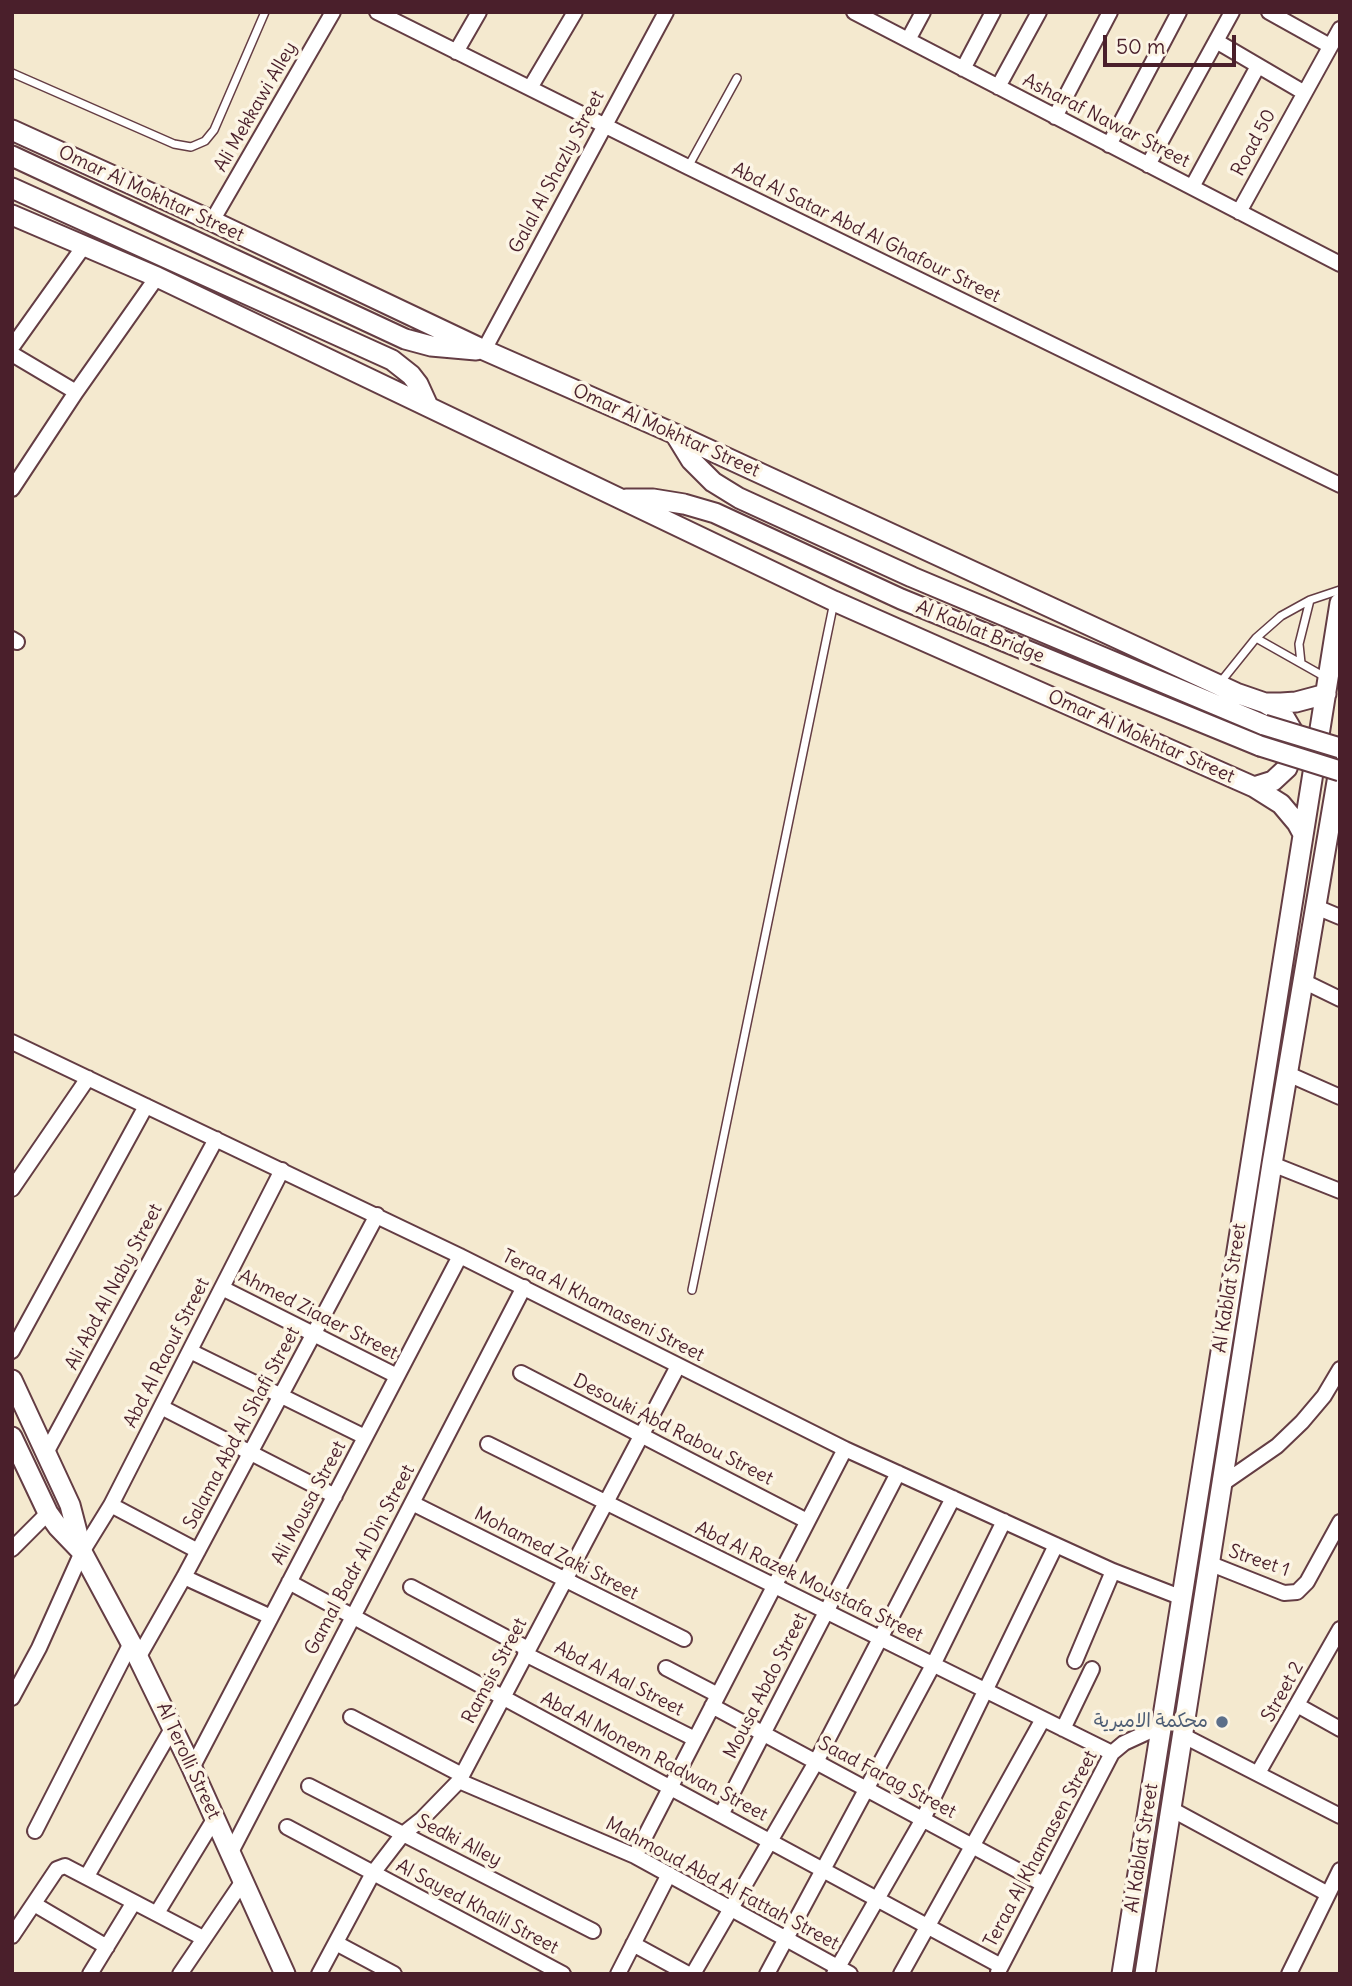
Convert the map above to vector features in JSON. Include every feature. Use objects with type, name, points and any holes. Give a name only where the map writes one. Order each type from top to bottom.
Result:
[{"type":"main road","name":"Omar Al Mokhtar Street","points":[[12,130],[212,220],[484,350],[675,433],[1219,685],[1265,703],[1296,702],[1327,686]]},
{"type":"main road","points":[[12,156],[405,339],[457,350],[484,350]]},
{"type":"main road","points":[[12,188],[392,359],[411,374],[428,407]]},
{"type":"main road","name":"Omar Al Mokhtar Street","points":[[12,215],[157,277],[834,601],[1254,787],[1281,804],[1303,834]]},
{"type":"main road","name":"Al Kablat Bridge","points":[[675,433],[702,471],[713,482],[739,498],[912,577],[1264,725],[1340,748]]},
{"type":"main road","name":"Al Kablat Bridge","points":[[622,499],[653,499],[715,513],[901,599],[1260,746],[1340,771]]},
{"type":"main road","name":"Al Kablat Street","points":[[1122,1974],[1340,603]]},
{"type":"main road","points":[[1254,787],[1273,781],[1287,768],[1294,750],[1292,730],[1282,713],[1265,703]]},
{"type":"main road","name":"Al Kablat Street","points":[[1145,1974],[1272,1164],[1316,906],[1333,838],[1340,764]]},
{"type":"main road","name":"Al Terolli Street","points":[[12,1380],[70,1505],[82,1552],[173,1727],[285,1974]]},
{"type":"main road","name":"Al Terolli Street","points":[[14,1447],[48,1513],[82,1552]]},
{"type":"street","name":"Ali Mekkawi Alley","points":[[212,220],[333,12]]},
{"type":"street","name":"Abd Al Satar Abd Al Ghafour Street","points":[[377,12],[401,17],[456,52],[1340,485]]},
{"type":"street","points":[[456,52],[479,12]]},
{"type":"street","points":[[530,88],[575,12]]},
{"type":"street","name":"Galal Al Shazly Street","points":[[484,350],[666,12]]},
{"type":"street","name":"Asharaf Nawar Street","points":[[854,12],[1340,264]]},
{"type":"street","points":[[908,40],[923,12]]},
{"type":"street","points":[[963,69],[993,12]]},
{"type":"street","points":[[998,87],[1039,12]]},
{"type":"street","points":[[1055,117],[1110,12]]},
{"type":"street","points":[[1109,145],[1179,12]]},
{"type":"street","points":[[1148,165],[1231,12]]},
{"type":"street","points":[[1279,15],[1330,46]]},
{"type":"street","name":"Road 50","points":[[1238,212],[1340,29]]},
{"type":"street","points":[[1216,41],[1303,92]]},
{"type":"street","points":[[1192,187],[1258,66]]},
{"type":"street","points":[[12,347],[84,246]]},
{"type":"street","points":[[12,489],[157,277]]},
{"type":"street","points":[[12,354],[76,392]]},
{"type":"street","points":[[1316,906],[1340,918]]},
{"type":"street","points":[[1303,981],[1340,999]]},
{"type":"street","name":"Teraa Al Khamaseni Street","points":[[12,1042],[460,1255],[845,1449],[1056,1545],[1180,1597]]},
{"type":"street","points":[[1288,1074],[1340,1097]]},
{"type":"street","points":[[12,1189],[88,1078]]},
{"type":"street","points":[[12,1351],[146,1106]]},
{"type":"street","name":"Ali Abd Al Naby Street","points":[[46,1453],[216,1139]]},
{"type":"street","points":[[1272,1164],[1340,1191]]},
{"type":"street","name":"Abd Al Raouf Street","points":[[12,1698],[39,1648],[82,1552],[111,1505],[282,1170]]},
{"type":"street","name":"Salama Abd Al Shafi Street","points":[[35,1831],[135,1651],[184,1577],[377,1216]]},
{"type":"street","name":"Ali Mousa Street","points":[[192,1768],[460,1255]]},
{"type":"street","name":"Gamal Badr Al Din Street","points":[[230,1852],[524,1287]]},
{"type":"street","name":"Ahmed Ziaaer Street","points":[[222,1288],[397,1376]]},
{"type":"street","points":[[190,1351],[365,1437]]},
{"type":"street","name":"Ramsis Street","points":[[319,1974],[373,1874],[403,1834],[422,1819],[460,1778],[678,1366]]},
{"type":"street","points":[[1222,1484],[1277,1446],[1294,1430],[1324,1395],[1340,1371]]},
{"type":"street","name":"Desouki Abd Rabou Street","points":[[521,1373],[807,1521]]},
{"type":"street","points":[[161,1407],[335,1496]]},
{"type":"street","name":"Abd Al Razek Moustafa Street","points":[[488,1444],[1112,1753]]},
{"type":"street","points":[[635,1856],[845,1449]]},
{"type":"street","name":"Mousa Abdo Street","points":[[721,1815],[898,1473]]},
{"type":"street","points":[[633,1944],[690,1974],[816,1762],[953,1498]]},
{"type":"street","name":"Mohamed Zaki Street","points":[[412,1503],[684,1639]]},
{"type":"street","points":[[111,1505],[198,1551]]},
{"type":"street","points":[[12,1549],[48,1513]]},
{"type":"street","points":[[767,1974],[933,1665],[1004,1521]]},
{"type":"street","name":"Street 1","points":[[1211,1564],[1284,1593],[1297,1591],[1307,1582],[1340,1522]]},
{"type":"street","points":[[840,1971],[923,1819],[1056,1545]]},
{"type":"street","points":[[1075,1661],[1113,1570]]},
{"type":"street","points":[[184,1577],[271,1617]]},
{"type":"street","name":"Abd Al Monem Radwan Street","points":[[289,1583],[877,1899],[999,1970]]},
{"type":"street","name":"Abd Al Aal Street","points":[[411,1587],[695,1739]]},
{"type":"street","name":"Street 2","points":[[1258,1773],[1340,1629]]},
{"type":"street","name":"Saad Farag Street","points":[[666,1668],[763,1733],[1043,1884]]},
{"type":"street","points":[[1063,1729],[1092,1669]]},
{"type":"street","points":[[1297,1705],[1340,1729]]},
{"type":"street","name":"Mahmoud Abd Al Fattah Street","points":[[351,1717],[460,1778],[635,1856],[787,1938],[840,1971]]},
{"type":"street","points":[[901,1974],[1043,1719]]},
{"type":"street","name":"Teraa Al Khamasen Street","points":[[999,1970],[1112,1753],[1161,1726]]},
{"type":"street","points":[[87,1876],[173,1727]]},
{"type":"street","points":[[1182,1735],[1340,1816]]},
{"type":"street","name":"Sedki Alley","points":[[309,1786],[593,1931]]},
{"type":"street","points":[[1171,1809],[1328,1894]]},
{"type":"street","points":[[157,1913],[215,1818]]},
{"type":"street","name":"Al Sayed Khalil Street","points":[[287,1827],[563,1974]]},
{"type":"street","points":[[12,1937],[57,1870],[65,1866],[203,1938]]},
{"type":"street","points":[[1289,1974],[1340,1870]]},
{"type":"street","points":[[618,1974],[669,1874]]},
{"type":"street","points":[[180,1974],[243,1881]]},
{"type":"street","points":[[90,1974],[134,1902]]},
{"type":"street","points":[[34,1904],[107,1947]]},
{"type":"street","points":[[336,1943],[394,1974]]},
{"type":"lane","points":[[12,73],[174,144],[191,148],[205,141],[214,130],[265,12]]},
{"type":"lane","points":[[688,167],[737,78]]},
{"type":"lane","points":[[1219,685],[1256,638],[1281,616],[1310,600],[1340,590]]},
{"type":"lane","points":[[1301,663],[1299,644],[1310,600]]},
{"type":"lane","points":[[692,1290],[834,601]]},
{"type":"lane","points":[[1256,638],[1301,663],[1327,686]]},
{"type":"place","name":"محكمة الاميرية","points":[[1222,1722]]}]
